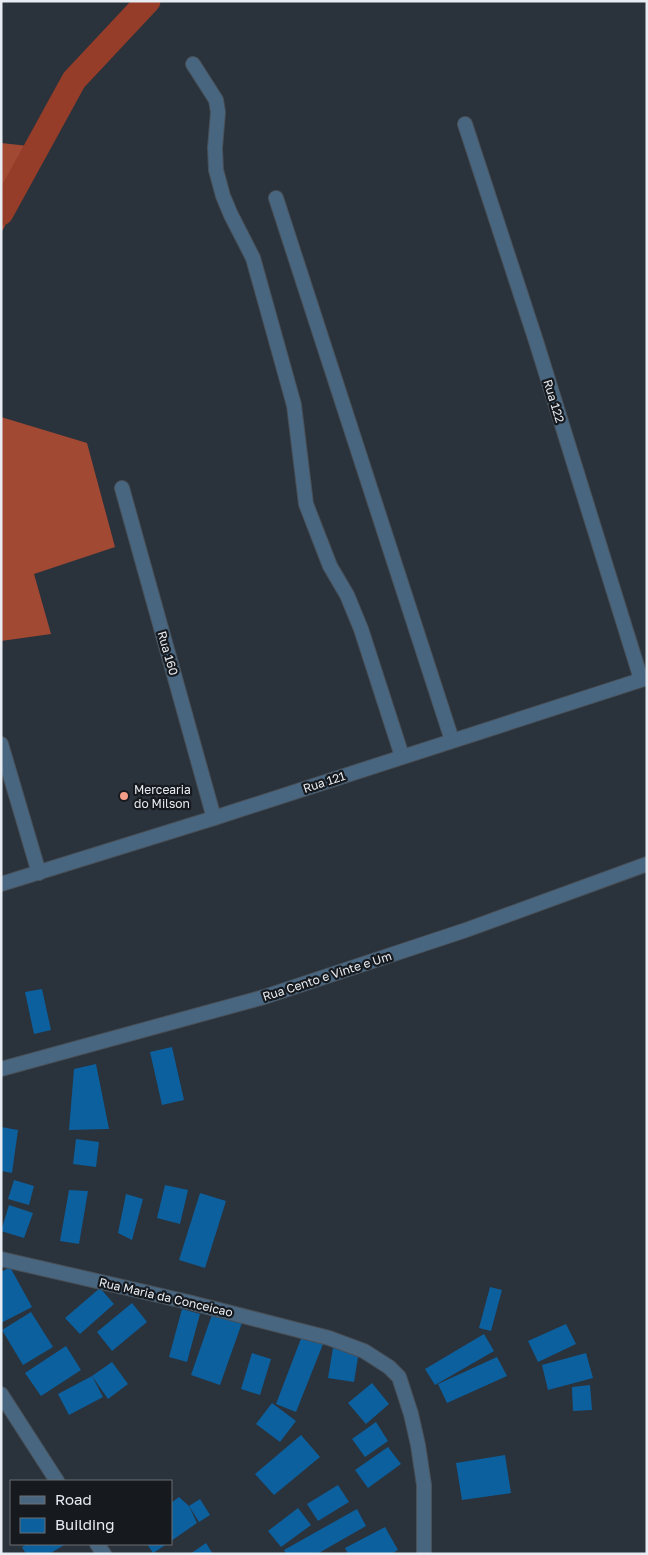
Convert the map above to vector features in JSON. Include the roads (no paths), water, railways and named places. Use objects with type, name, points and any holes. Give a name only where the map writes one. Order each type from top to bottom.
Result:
[{"type":"street","points":[[193,64],[216,100],[218,112],[215,148],[216,170],[223,196],[231,215],[254,258],[294,405],[306,504],[330,566],[347,595],[361,629],[402,756]]},
{"type":"street","name":"Rua 122","points":[[465,124],[644,679]]},
{"type":"street","points":[[276,198],[452,740]]},
{"type":"street","name":"Rua 160","points":[[122,488],[214,818]]},
{"type":"street","name":"Rua 121","points":[[1,884],[214,818],[644,679]]},
{"type":"street","points":[[1,744],[39,872]]},
{"type":"street","name":"Rua Cento e Vinte e Um","points":[[1,1069],[264,997],[466,930],[647,864]]},
{"type":"street","name":"Rua Maria da Conceicao","points":[[1,1259],[188,1302],[329,1338],[364,1351],[389,1367],[399,1377],[411,1414],[418,1445],[424,1484],[426,1548],[424,1554]]},
{"type":"street","points":[[1,1394],[56,1480]]},
{"type":"waterway","points":[[1,213],[74,80],[148,1]]},
{"type":"place","name":"Mercearia do Milson","points":[[124,796]]}]
